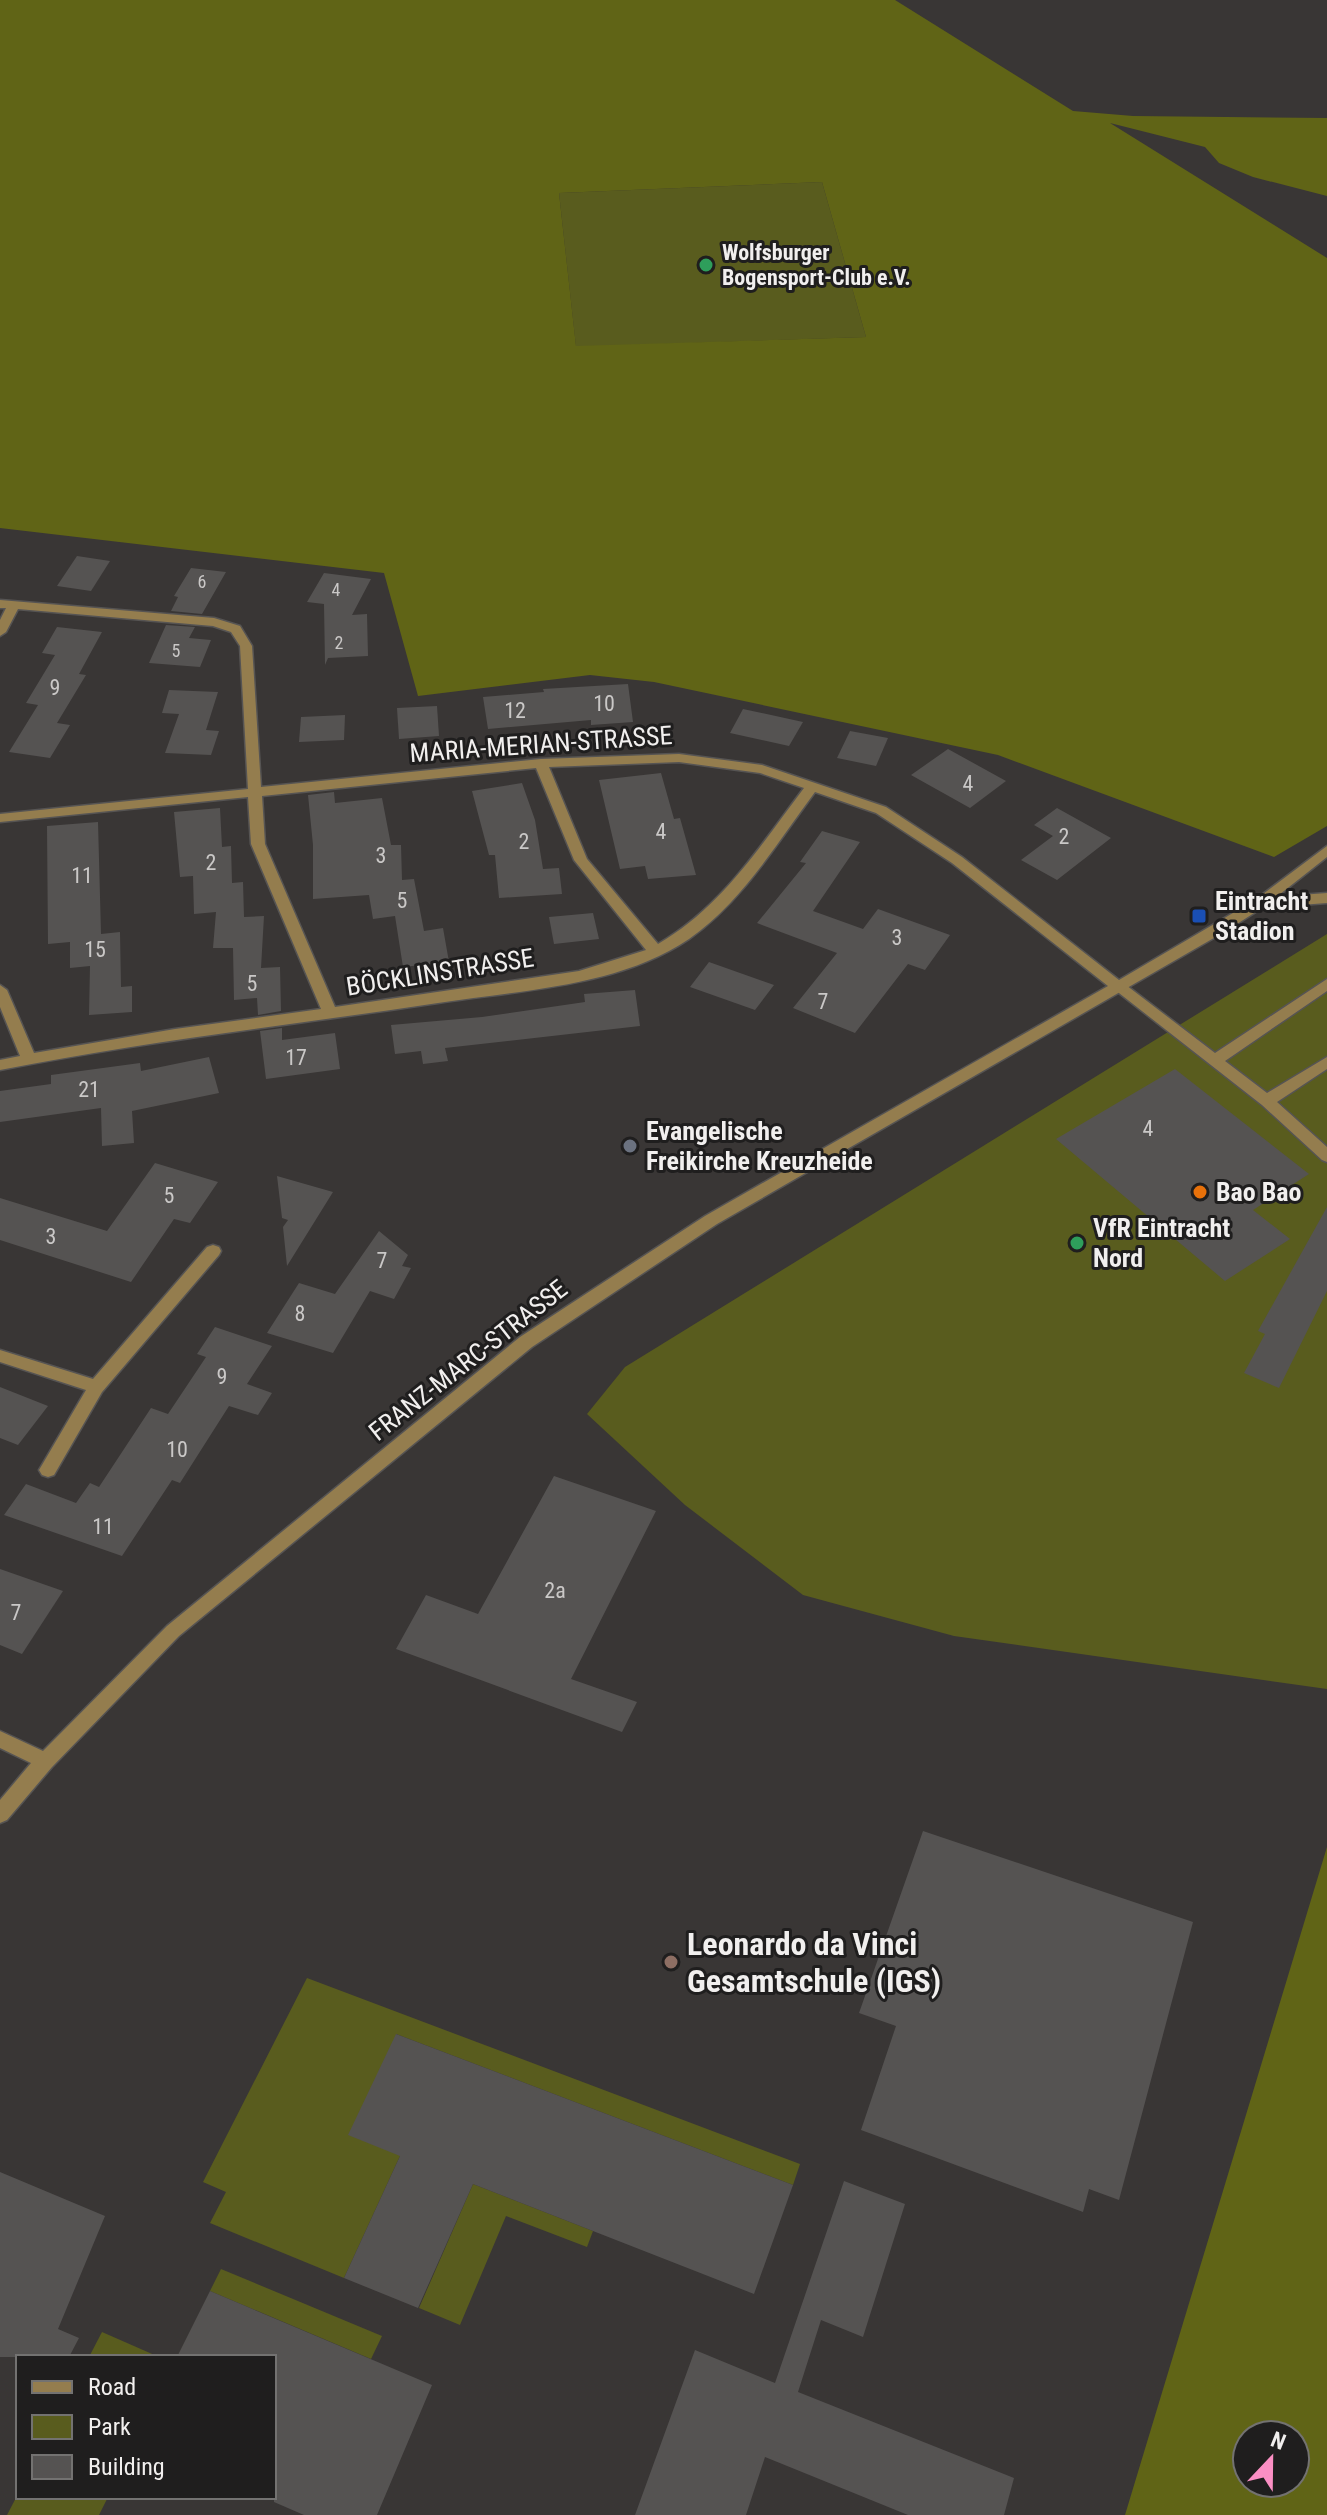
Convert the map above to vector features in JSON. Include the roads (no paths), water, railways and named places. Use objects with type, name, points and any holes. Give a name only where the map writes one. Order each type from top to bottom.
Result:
[{"type":"street","points":[[0,632],[7,605],[214,622],[236,629],[246,646],[258,844],[330,1012]]},
{"type":"street","name":"MARIA-MERIAN-STRASSE","points":[[0,818],[541,763],[679,758],[762,769],[881,810],[957,860],[1267,1101],[1327,1156]]},
{"type":"street","points":[[541,763],[581,860],[656,952]]},
{"type":"street","name":"BÖCKLINSTRASSE","points":[[0,1065],[574,976],[656,952],[708,919],[813,785]]},
{"type":"street","name":"FRANZ-MARC-STRASSE","points":[[0,1814],[45,1761],[173,1631],[526,1342],[711,1220],[1260,903],[1327,850]]},
{"type":"street","points":[[1260,903],[1327,898]]},
{"type":"street","points":[[1214,1061],[1327,984]]},
{"type":"street","points":[[0,990],[29,1059]]},
{"type":"street","points":[[1267,1101],[1327,1062]]},
{"type":"street","points":[[48,1470],[96,1387],[213,1251]]},
{"type":"street","points":[[0,1356],[96,1387]]},
{"type":"street","points":[[0,1739],[45,1761]]},
{"type":"place","name":"Wolfsburger Bogensport-Club e.V.","points":[[706,265]]},
{"type":"place","name":"Eintracht Stadion","points":[[1199,916]]},
{"type":"place","name":"Evangelische Freikirche Kreuzheide","points":[[630,1146]]},
{"type":"place","name":"Bao Bao","points":[[1200,1192]]},
{"type":"place","name":"VfR Eintracht Nord","points":[[1077,1243]]},
{"type":"place","name":"Leonardo da Vinci Gesamtschule (IGS)","points":[[671,1962]]}]
